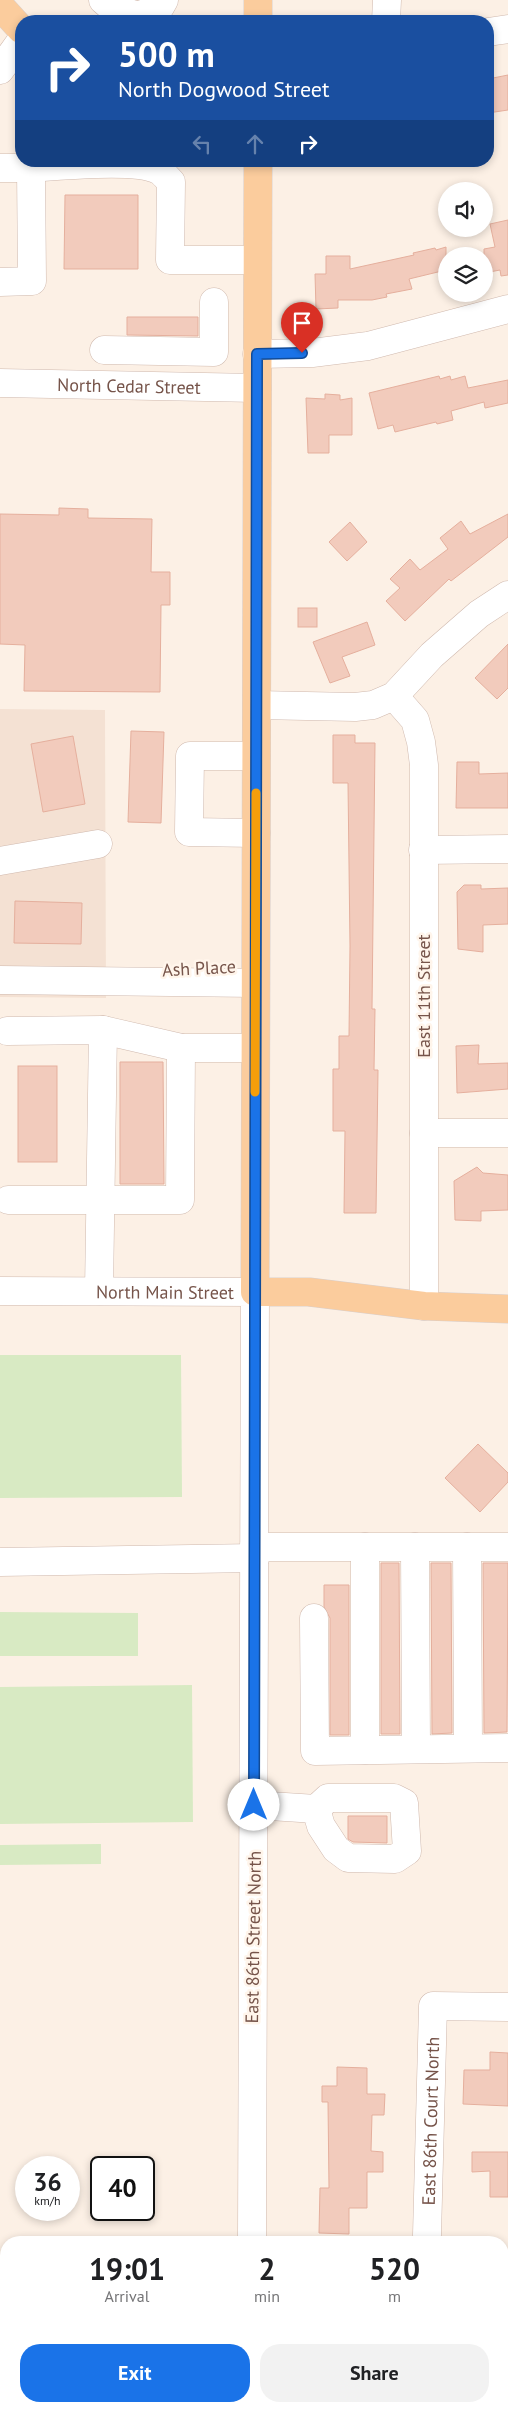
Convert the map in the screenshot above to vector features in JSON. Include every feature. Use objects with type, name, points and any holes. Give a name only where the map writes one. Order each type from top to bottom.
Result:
[{"type":"main road","points":[[258,0],[258,15]]},
{"type":"main road","points":[[0,6],[15,22]]},
{"type":"main road","name":"East 86th Street North","points":[[255,1292],[258,167]]},
{"type":"main road","name":"North Main Street","points":[[255,1292],[309,1292],[424,1306],[508,1309]]},
{"type":"street","points":[[103,0],[110,7],[135,15]]},
{"type":"street","points":[[140,15],[160,7],[164,0]]},
{"type":"street","points":[[386,15],[387,0]]},
{"type":"street","points":[[494,31],[508,29]]},
{"type":"street","points":[[0,70],[15,49]]},
{"type":"street","points":[[0,168],[51,167]]},
{"type":"street","points":[[144,167],[159,170],[172,182],[170,260],[257,260]]},
{"type":"street","points":[[0,282],[32,281],[30,168]]},
{"type":"street","points":[[104,350],[214,352],[214,302]]},
{"type":"street","points":[[257,354],[312,353],[368,346],[508,309]]},
{"type":"street","points":[[190,352],[190,386]]},
{"type":"street","name":"North Cedar Street","points":[[0,383],[257,388]]},
{"type":"street","points":[[257,705],[355,707],[373,705],[394,696],[432,655],[479,614],[508,595]]},
{"type":"street","name":"East 11th Street","points":[[394,696],[415,720],[421,742],[424,765],[422,850],[424,1306]]},
{"type":"street","points":[[256,756],[190,756],[189,832],[256,833]]},
{"type":"street","points":[[0,862],[98,844]]},
{"type":"street","points":[[422,850],[508,849]]},
{"type":"street","name":"Ash Place","points":[[0,980],[115,982],[255,974]]},
{"type":"street","points":[[7,1031],[103,1030],[180,1048],[255,1048]]},
{"type":"street","points":[[99,1291],[103,1030]]},
{"type":"street","points":[[8,1200],[180,1200],[180,1048]]},
{"type":"street","points":[[424,1133],[508,1133]]},
{"type":"street","name":"North Main Street","points":[[0,1291],[255,1292]]},
{"type":"street","name":"East 86th Street North","points":[[252,2236],[251,1972],[254,1805],[255,1292]]},
{"type":"street","points":[[0,1562],[365,1547],[508,1546]]},
{"type":"street","points":[[365,1547],[365,1750]]},
{"type":"street","points":[[415,1547],[416,1749]]},
{"type":"street","points":[[467,1547],[468,1748]]},
{"type":"street","points":[[314,1618],[315,1751],[508,1748]]},
{"type":"street","points":[[254,1805],[316,1808]]},
{"type":"street","name":"East 86th Court North","points":[[427,2235],[433,2006],[508,2007]]},
{"type":"shaded area","points":[[0,709],[105,710],[106,998],[0,997]]},
{"type":"green space","points":[[0,1355],[181,1355],[182,1497],[0,1498]]},
{"type":"green space","points":[[0,1612],[138,1613],[138,1656],[0,1656]]},
{"type":"green space","points":[[192,1685],[193,1822],[0,1824],[0,1687]]},
{"type":"green space","points":[[101,1844],[101,1864],[0,1865],[0,1845]]},
{"type":"building","points":[[508,75],[508,110],[494,112],[494,78]]},
{"type":"building","points":[[65,195],[138,195],[138,269],[64,269]]},
{"type":"building","points":[[508,220],[508,275],[501,276],[500,270],[493,271],[493,247],[495,247],[493,223]]},
{"type":"building","points":[[435,248],[438,249],[438,272],[409,279],[412,289],[386,294],[387,297],[372,300],[338,300],[338,308],[316,309],[315,274],[326,274],[326,256],[350,256],[350,269],[414,255],[413,253]]},
{"type":"building","points":[[127,317],[198,317],[198,336],[127,335]]},
{"type":"building","points":[[439,376],[440,379],[450,376],[451,380],[465,376],[468,388],[508,380],[508,403],[485,408],[484,402],[451,411],[453,420],[437,424],[436,422],[395,432],[393,425],[378,429],[369,393]]},
{"type":"building","points":[[325,394],[340,395],[340,400],[352,398],[352,435],[329,435],[329,453],[308,453],[306,398],[325,399]]},
{"type":"building","points":[[59,508],[88,509],[88,518],[152,519],[151,572],[170,572],[170,605],[161,605],[160,692],[24,691],[25,645],[0,644],[0,514],[59,515]]},
{"type":"building","points":[[508,514],[508,537],[451,581],[449,579],[405,621],[386,601],[400,588],[390,579],[410,559],[420,570],[448,549],[440,538],[461,521],[470,534]]},
{"type":"building","points":[[350,522],[367,542],[347,561],[329,542]]},
{"type":"building","points":[[298,608],[317,608],[317,627],[298,627]]},
{"type":"building","points":[[367,622],[375,645],[342,657],[350,676],[330,683],[313,642]]},
{"type":"building","points":[[508,644],[508,688],[497,699],[475,678]]},
{"type":"building","points":[[131,731],[164,732],[161,823],[128,822]]},
{"type":"building","points":[[333,735],[355,735],[355,743],[375,743],[372,1009],[375,1009],[374,1070],[378,1070],[376,1213],[344,1213],[345,1131],[333,1131],[333,1069],[339,1069],[339,1036],[349,1036],[350,946],[348,783],[333,783]]},
{"type":"building","points":[[73,736],[85,804],[43,812],[31,744]]},
{"type":"building","points":[[457,762],[479,762],[479,774],[508,773],[508,808],[456,808]]},
{"type":"building","points":[[464,885],[481,885],[481,889],[508,888],[508,924],[483,925],[483,952],[458,949],[457,892]]},
{"type":"building","points":[[15,901],[82,903],[81,944],[14,943]]},
{"type":"building","points":[[479,1045],[478,1064],[508,1063],[508,1089],[457,1093],[456,1046]]},
{"type":"building","points":[[120,1062],[163,1062],[164,1184],[120,1184]]},
{"type":"building","points":[[18,1066],[57,1066],[57,1162],[18,1162]]},
{"type":"building","points":[[477,1167],[483,1173],[508,1175],[508,1210],[481,1211],[481,1221],[455,1220],[454,1181]]},
{"type":"building","points":[[478,1444],[508,1473],[508,1482],[480,1512],[445,1478]]},
{"type":"building","points":[[381,1563],[399,1563],[400,1734],[381,1734]]},
{"type":"building","points":[[431,1563],[451,1563],[452,1733],[432,1734]]},
{"type":"building","points":[[483,1563],[508,1563],[507,1732],[484,1733]]},
{"type":"building","points":[[324,1585],[349,1585],[349,1735],[330,1735],[330,1618],[324,1607]]},
{"type":"building","points":[[348,1816],[387,1816],[387,1843],[353,1842],[348,1839]]},
{"type":"building","points":[[490,2052],[508,2053],[508,2106],[463,2104],[464,2070],[490,2070]]},
{"type":"building","points":[[337,2067],[367,2068],[367,2094],[385,2094],[384,2115],[372,2115],[371,2151],[383,2152],[383,2172],[367,2172],[367,2208],[349,2208],[349,2234],[319,2233],[320,2188],[329,2188],[328,2102],[322,2102],[322,2086],[337,2086]]},
{"type":"building","points":[[472,2152],[508,2152],[508,2197],[490,2197],[490,2171],[472,2172]]},
{"type":"slow traffic","points":[[255,1092],[256,793]]},
{"type":"route","points":[[254,1805],[257,354],[302,353]]}]
